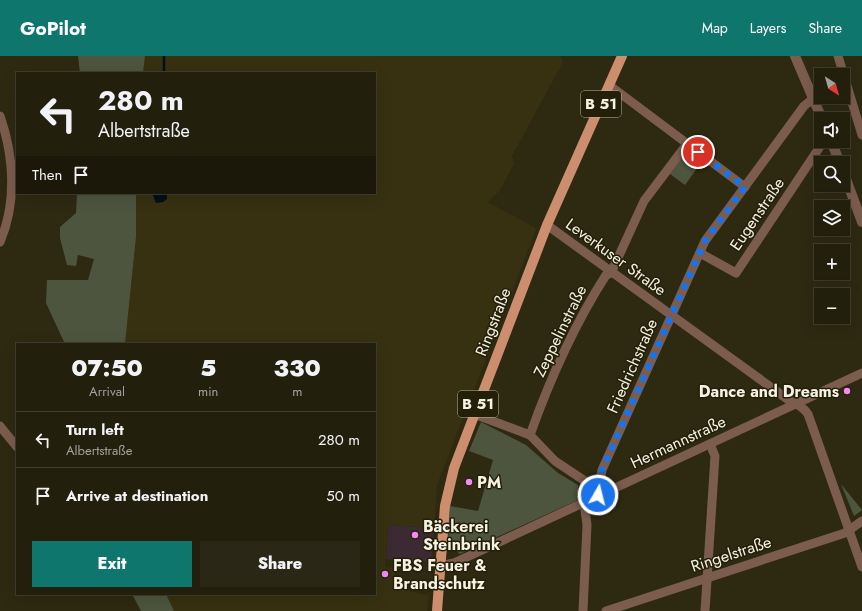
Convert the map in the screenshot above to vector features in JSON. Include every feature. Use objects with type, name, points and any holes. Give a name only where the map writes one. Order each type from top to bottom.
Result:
[{"type":"main road","name":"Ringstraße","points":[[437,611],[440,566],[449,485],[474,414],[547,225],[622,56]]},
{"type":"street","points":[[795,56],[814,98]]},
{"type":"street","points":[[838,56],[862,136]]},
{"type":"street","points":[[609,85],[745,187]]},
{"type":"street","name":"Friedrichstraße","points":[[598,495],[602,470],[700,253],[712,230],[804,106],[814,98]]},
{"type":"street","points":[[0,116],[6,135],[11,181],[10,211],[0,242]]},
{"type":"street","name":"Zeppelinstraße","points":[[530,435],[541,404],[583,311],[606,275],[611,273],[644,201],[687,144]]},
{"type":"street","name":"Eugenstraße","points":[[700,253],[736,273],[819,148]]},
{"type":"street","points":[[850,190],[862,222]]},
{"type":"street","name":"Leverkuser Straße","points":[[547,225],[611,273],[672,315],[790,401],[799,404],[808,414],[862,567]]},
{"type":"street","name":"Hermannstraße","points":[[440,566],[454,563],[598,495],[799,404],[862,373]]},
{"type":"street","points":[[474,414],[530,435],[555,461],[585,481],[598,495]]},
{"type":"street","points":[[1,428],[16,446]]},
{"type":"street","points":[[705,611],[715,456],[710,444]]},
{"type":"street","points":[[583,611],[587,525],[584,502]]},
{"type":"street","name":"Ringelstraße","points":[[606,611],[845,532],[862,521]]},
{"type":"shaded area","points":[[145,56],[560,56],[563,62],[512,156],[514,164],[500,190],[488,202],[534,227],[536,230],[437,485],[434,528],[388,525],[385,567],[395,568],[394,584],[402,586],[412,592],[429,595],[427,611],[174,611],[166,595],[376,595],[376,343],[125,343],[136,237],[136,194],[376,194],[376,72],[143,72]]},
{"type":"shaded area","points":[[152,194],[167,194],[167,199],[163,202],[156,203]]},
{"type":"shaded area","points":[[388,525],[434,528],[431,562],[386,559]]},
{"type":"green space","points":[[78,56],[145,56],[143,72],[80,72]]},
{"type":"green space","points":[[690,152],[703,160],[685,185],[670,174],[684,155]]},
{"type":"green space","points":[[77,194],[136,194],[136,237],[125,343],[65,343],[46,303],[47,280],[88,280],[94,259],[78,255],[76,266],[67,265],[60,238],[60,227],[76,213]]},
{"type":"green space","points":[[481,422],[526,445],[558,473],[578,485],[578,500],[460,554],[448,544],[450,506],[478,511],[493,460],[469,451]]},
{"type":"green space","points":[[841,484],[862,510],[854,516]]},
{"type":"green space","points":[[133,595],[166,595],[174,611],[141,611]]},
{"type":"waterway","points":[[164,56],[164,72]]},
{"type":"place","name":"Dance and Dreams","points":[[847,391]]},
{"type":"place","name":"PM","points":[[469,482]]},
{"type":"place","name":"Bäckerei Steinbrink","points":[[415,535]]},
{"type":"place","name":"FBS Feuer & Brandschutz","points":[[385,574]]},
{"type":"route","points":[[598,495],[599,481],[602,470],[705,241],[745,187],[698,152]]}]
